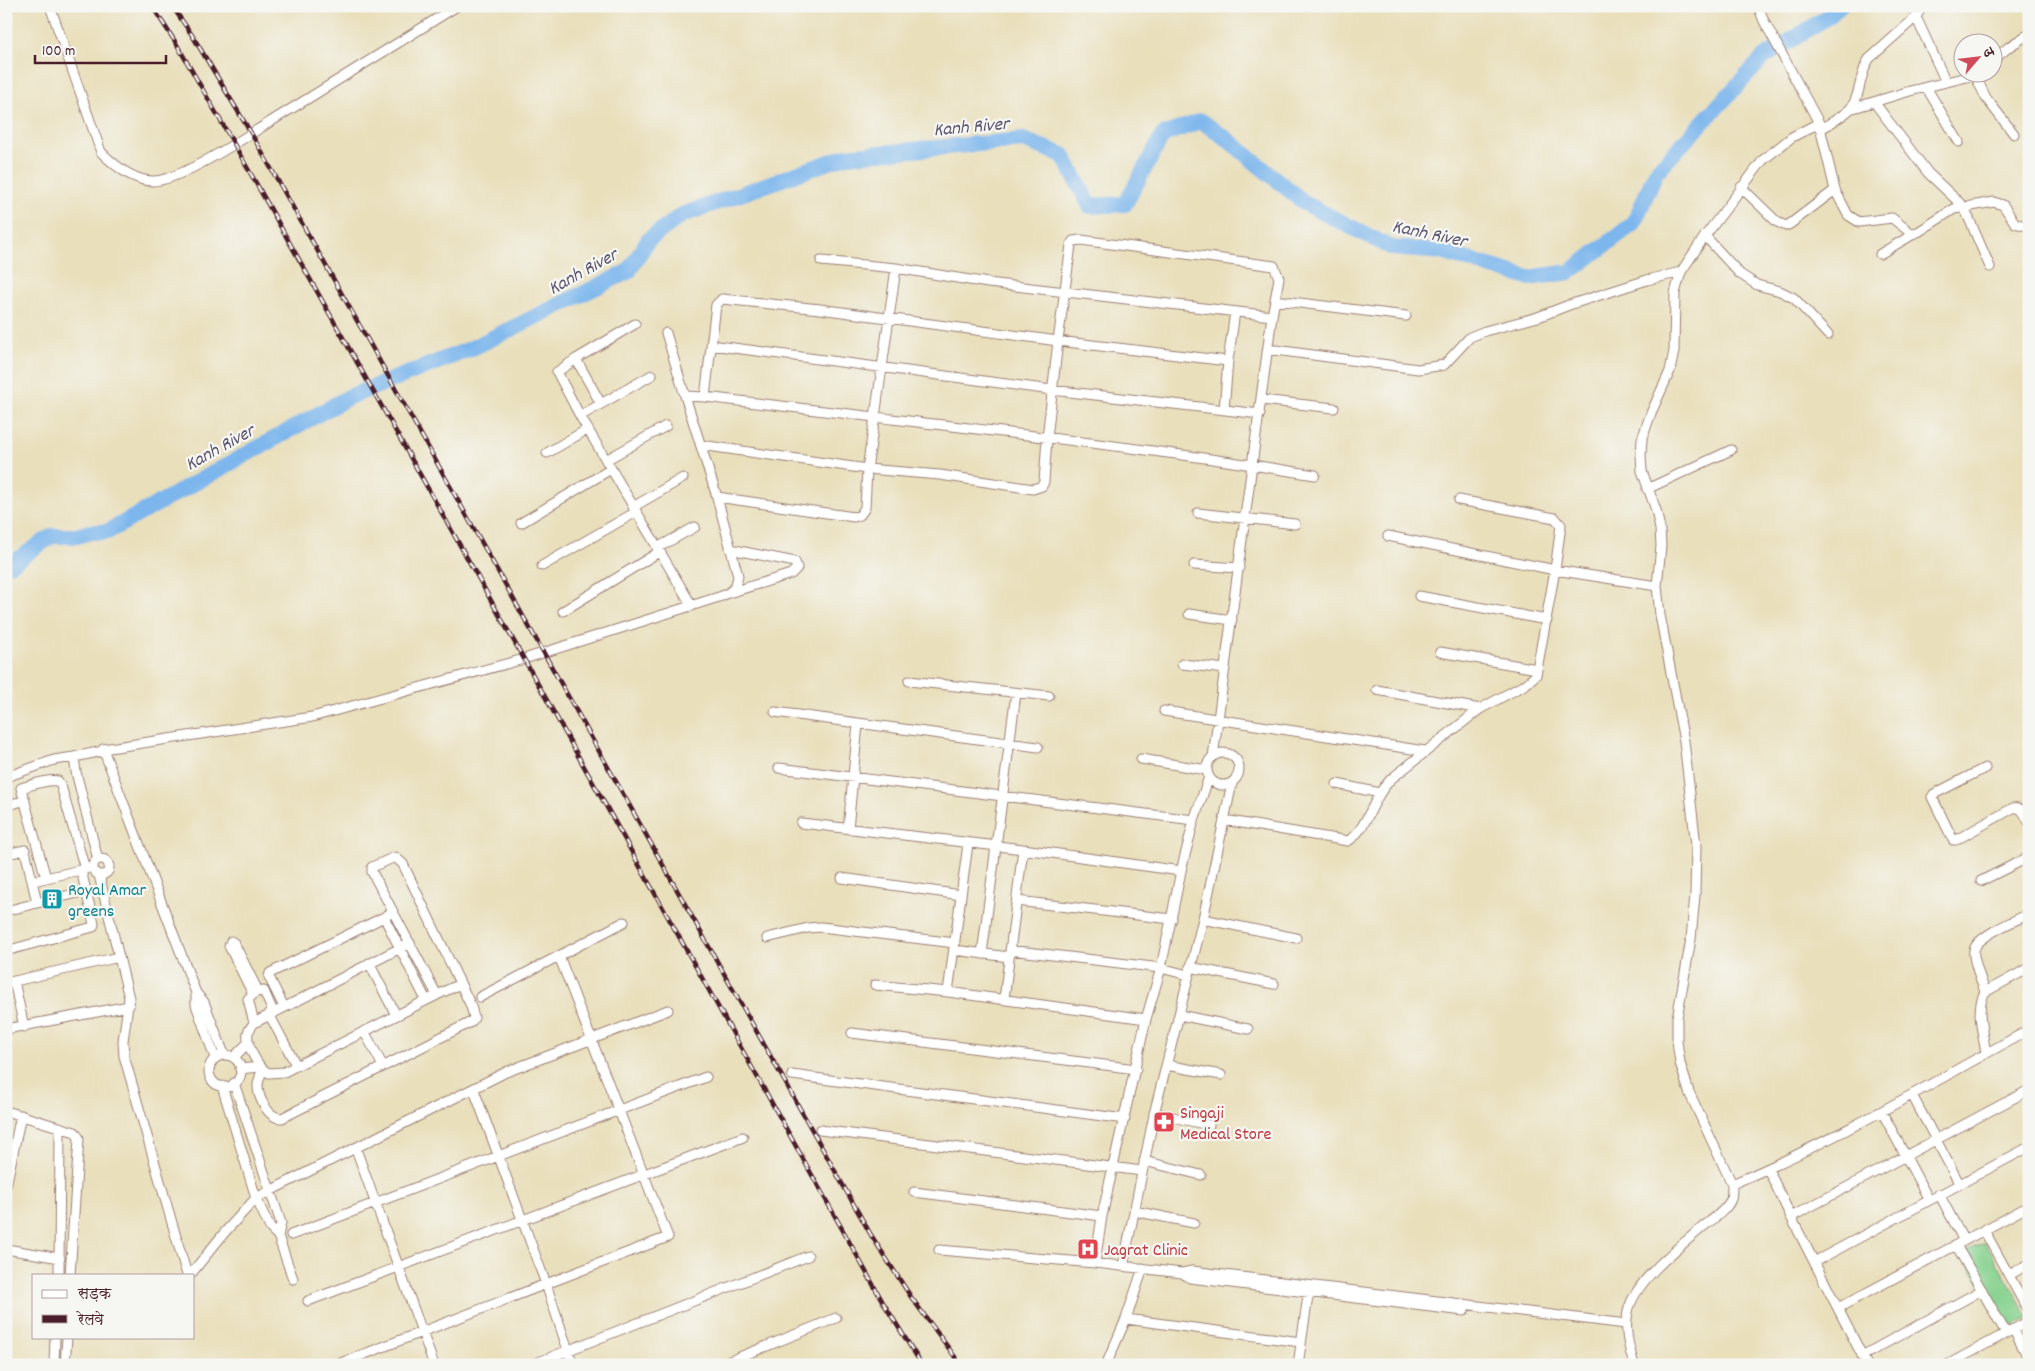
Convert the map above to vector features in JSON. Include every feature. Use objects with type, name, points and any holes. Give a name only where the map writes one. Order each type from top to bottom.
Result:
[{"type":"street","points":[[50,6],[101,152],[114,165],[138,179],[154,181],[180,174],[234,144],[457,6]]},
{"type":"street","points":[[1758,6],[1764,21],[1820,126],[1835,190],[1848,215],[1858,222],[1885,217],[1892,218],[1906,231],[1910,233],[1918,232]]},
{"type":"street","points":[[1850,110],[1857,97],[1862,73],[1869,58],[1916,17],[1922,6]]},
{"type":"street","points":[[1916,17],[1946,82]]},
{"type":"street","points":[[2002,53],[2029,34]]},
{"type":"street","points":[[1634,1365],[1626,1327],[1628,1310],[1642,1282],[1726,1208],[1731,1199],[1732,1184],[1689,1092],[1680,1063],[1677,1040],[1677,1018],[1691,939],[1695,904],[1696,846],[1684,741],[1660,615],[1657,586],[1661,546],[1660,529],[1656,510],[1642,471],[1641,455],[1642,439],[1651,413],[1670,371],[1674,351],[1675,293],[1681,272],[1705,236],[1741,187],[1763,160],[1778,146],[1850,110],[1952,80]]},
{"type":"street","points":[[1981,82],[1986,98],[2014,134]]},
{"type":"street","points":[[1926,87],[1959,142]]},
{"type":"street","points":[[1874,102],[1928,173],[1964,207],[1990,267]]},
{"type":"street","points":[[1741,187],[1777,222],[1786,226],[1835,190]]},
{"type":"street","points":[[1880,254],[1954,209],[1964,207],[2000,203],[2015,223],[2029,227]]},
{"type":"street","points":[[1705,236],[1740,274],[1757,285],[1780,291],[1794,298],[1828,335]]},
{"type":"street","points":[[700,446],[867,469],[940,475],[1033,489],[1042,486],[1044,482],[1047,438],[1064,290],[1073,241],[1081,240],[1274,266],[1279,278],[1272,316],[1213,757],[1208,763],[1208,774],[1181,871],[1161,968],[1146,1019],[1102,1216],[1095,1263]]},
{"type":"street","points":[[821,261],[896,268],[988,283],[1064,290],[1272,316]]},
{"type":"street","points":[[717,496],[854,517],[860,515],[865,508],[867,469],[896,268]]},
{"type":"street","points":[[1268,349],[1418,369],[1436,367],[1444,365],[1470,337],[1485,331],[1538,317],[1647,280],[1681,272]]},
{"type":"street","points":[[705,397],[716,305],[722,299],[820,309],[889,320],[955,326],[1058,341],[1228,361]]},
{"type":"street","points":[[1275,300],[1406,316]]},
{"type":"street","points":[[1224,410],[1235,312]]},
{"type":"street","points":[[635,324],[576,358],[558,372],[580,416],[692,606]]},
{"type":"street","points":[[666,333],[717,496],[738,576],[736,586],[732,592]]},
{"type":"street","points":[[711,345],[1052,390],[1260,414]]},
{"type":"street","points":[[576,358],[601,404]]},
{"type":"street","points":[[580,416],[652,375]]},
{"type":"street","points":[[685,396],[1047,438],[1315,475]]},
{"type":"street","points":[[1262,400],[1334,408]]},
{"type":"street","points":[[606,460],[666,426]]},
{"type":"street","points":[[547,453],[588,429]]},
{"type":"street","points":[[1648,489],[1731,450]]},
{"type":"street","points":[[521,522],[611,469]]},
{"type":"street","points":[[542,566],[683,478]]},
{"type":"street","points":[[1224,820],[1348,841],[1354,838],[1360,830],[1380,793],[1391,779],[1480,709],[1533,680],[1547,620],[1561,525],[1555,518],[1459,500]]},
{"type":"street","points":[[1198,513],[1295,524]]},
{"type":"street","points":[[562,611],[695,527]]},
{"type":"street","points":[[1388,536],[1555,570],[1657,586]]},
{"type":"street","points":[[6,777],[54,760],[103,751],[103,749],[312,717],[524,659],[791,574],[797,568],[795,562],[730,548]]},
{"type":"street","points":[[1194,565],[1239,568]]},
{"type":"street","points":[[1419,596],[1547,620]]},
{"type":"street","points":[[1189,614],[1232,620]]},
{"type":"street","points":[[1440,652],[1537,669]]},
{"type":"street","points":[[1182,664],[1225,669]]},
{"type":"street","points":[[909,681],[1049,696]]},
{"type":"street","points":[[1377,690],[1480,709]]},
{"type":"street","points":[[982,954],[1016,693]]},
{"type":"street","points":[[1164,711],[1425,751]]},
{"type":"street","points":[[775,712],[1038,747]]},
{"type":"street","points":[[848,829],[858,724]]},
{"type":"street","points":[[103,751],[196,993],[204,1002],[224,1054]]},
{"type":"street","points":[[1123,1266],[1154,1113],[1203,919],[1232,782],[1238,774],[1237,763],[1234,758],[1224,754],[1213,757]]},
{"type":"street","points":[[6,951],[93,927],[94,924],[86,891],[89,867],[74,757]]},
{"type":"street","points":[[1141,759],[1208,774],[1219,785],[1232,782]]},
{"type":"street","points":[[779,768],[1194,820]]},
{"type":"street","points":[[1985,768],[1934,794],[1932,797],[1953,840],[2017,807],[2022,809],[2029,822]]},
{"type":"street","points":[[46,878],[21,788],[54,780],[58,781],[62,786],[89,867],[99,875],[129,998],[124,1056],[189,1274]]},
{"type":"street","points":[[1337,784],[1380,793]]},
{"type":"street","points":[[6,806],[25,800]]},
{"type":"street","points":[[801,822],[968,844],[1023,849],[1181,871]]},
{"type":"street","points":[[948,992],[968,844]]},
{"type":"street","points":[[1004,999],[1023,849]]},
{"type":"street","points":[[6,854],[25,850],[37,903]]},
{"type":"street","points":[[410,943],[254,1023],[248,1033],[249,1042],[260,1068],[259,1091],[272,1116],[282,1118],[471,1022],[474,1018],[474,1013],[403,864],[395,857],[372,867],[372,871],[394,912],[410,943],[436,995]]},
{"type":"street","points":[[1981,881],[2029,857]]},
{"type":"street","points":[[33,881],[89,867],[104,860],[109,866],[106,873],[99,875]]},
{"type":"street","points":[[842,878],[961,895]]},
{"type":"street","points":[[6,911],[86,891]]},
{"type":"street","points":[[1017,901],[1172,919]]},
{"type":"street","points":[[284,1007],[269,976],[270,972],[394,912]]},
{"type":"street","points":[[1986,1053],[1979,1008],[1985,992],[1974,950],[1986,936],[2029,914]]},
{"type":"street","points":[[384,917],[426,1000]]},
{"type":"street","points":[[1203,919],[1296,938]]},
{"type":"street","points":[[480,997],[624,922]]},
{"type":"street","points":[[767,938],[800,929],[821,927],[955,947],[982,954],[1009,954],[1161,968],[1274,984]]},
{"type":"street","points":[[336,1365],[668,1237],[559,956]]},
{"type":"street","points":[[24,1027],[10,982],[119,957]]},
{"type":"street","points":[[240,961],[256,993]]},
{"type":"street","points":[[369,963],[396,1015]]},
{"type":"street","points":[[1985,992],[2029,968]]},
{"type":"street","points":[[240,1069],[260,1068],[275,1074],[460,984]]},
{"type":"street","points":[[875,985],[1004,999],[1146,1019]]},
{"type":"street","points":[[254,1023],[248,1002],[249,997],[256,993],[264,992],[271,1013],[296,1065]]},
{"type":"street","points":[[196,993],[196,1005],[215,1058]]},
{"type":"street","points":[[6,1030],[129,1006]]},
{"type":"street","points":[[190,1274],[256,1198],[474,1090],[506,1072],[668,1010]]},
{"type":"street","points":[[1179,1015],[1248,1029]]},
{"type":"street","points":[[364,1032],[383,1066]]},
{"type":"street","points":[[852,1033],[1136,1069]]},
{"type":"street","points":[[1732,1184],[1768,1169],[1882,1112],[1986,1053],[2027,1034]]},
{"type":"street","points":[[234,1057],[249,1042]]},
{"type":"street","points":[[224,1054],[234,1057],[240,1069],[240,1077],[234,1083],[222,1086],[210,1077],[209,1066],[215,1058],[224,1054]]},
{"type":"street","points":[[1166,1065],[1221,1075]]},
{"type":"street","points":[[792,1076],[1125,1119]]},
{"type":"street","points":[[291,1235],[706,1078]]},
{"type":"street","points":[[234,1083],[281,1223],[278,1236]]},
{"type":"street","points":[[222,1086],[256,1198],[270,1228],[278,1236],[293,1279]]},
{"type":"street","points":[[474,1090],[546,1284],[573,1365]]},
{"type":"street","points":[[1791,1218],[2029,1090]]},
{"type":"street","points":[[1912,1095],[1960,1183]]},
{"type":"street","points":[[6,1111],[75,1132],[79,1138],[70,1274]]},
{"type":"street","points":[[1882,1112],[1929,1200]]},
{"type":"street","points":[[1154,1113],[1209,1125]]},
{"type":"street","points":[[6,1186],[9,1157],[21,1115]]},
{"type":"street","points":[[59,1274],[60,1127]]},
{"type":"street","points":[[820,1130],[1113,1167],[1143,1166],[1201,1175]]},
{"type":"street","points":[[308,1301],[743,1137]]},
{"type":"street","points":[[1814,1262],[1939,1194],[2029,1148]]},
{"type":"street","points":[[356,1149],[434,1365]]},
{"type":"street","points":[[1768,1169],[1791,1218],[1868,1365]]},
{"type":"street","points":[[914,1192],[1102,1216]]},
{"type":"street","points":[[1939,1194],[1982,1290],[2029,1359]]},
{"type":"street","points":[[1838,1308],[2029,1206]]},
{"type":"street","points":[[1134,1211],[1194,1223]]},
{"type":"street","points":[[1984,1230],[2029,1312]]},
{"type":"street","points":[[6,1249],[60,1258]]},
{"type":"street","points":[[939,1250],[1095,1263],[1182,1273],[1192,1272],[1309,1289],[1626,1327]]},
{"type":"street","points":[[531,1365],[808,1256]]},
{"type":"street","points":[[2009,1275],[2029,1264]]},
{"type":"street","points":[[1106,1365],[1126,1319],[1143,1268]]},
{"type":"street","points":[[1298,1365],[1309,1289]]},
{"type":"street","points":[[1862,1356],[1982,1290]]},
{"type":"street","points":[[720,1365],[836,1318]]},
{"type":"street","points":[[1126,1319],[1301,1342]]},
{"type":"street","points":[[1947,1365],[2029,1321]]},
{"type":"street","points":[[54,1365],[55,1338]]},
{"type":"street","points":[[65,1365],[67,1338]]},
{"type":"green space","points":[[1985,1242],[2029,1318],[2006,1328],[1962,1253]]},
{"type":"waterway","name":"Kanh River","points":[[6,565],[11,564],[52,536],[77,536],[90,532],[107,532],[349,397],[470,349],[629,271],[648,240],[682,215],[846,156],[1023,140],[1063,155],[1090,206],[1125,204],[1163,135],[1201,121],[1227,139],[1306,204],[1392,248],[1442,252],[1529,278],[1570,272],[1634,223],[1656,172],[1763,58],[1829,16],[1840,6]]},
{"type":"railway","points":[[152,6],[176,43],[234,144],[884,1304],[922,1365]]},
{"type":"railway","points":[[172,6],[192,35],[251,133],[871,1235],[911,1297],[961,1365]]},
{"type":"place","name":"Royal Amar greens","points":[[52,899]]},
{"type":"place","name":"Singaji Medical Store","points":[[1164,1122]]},
{"type":"place","name":"Jagrat Clinic","points":[[1088,1249]]}]
